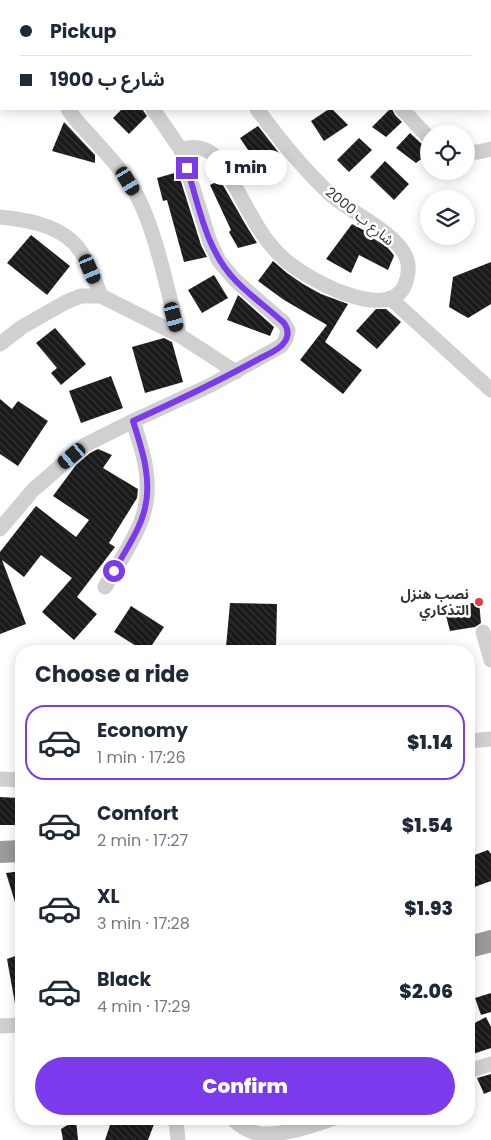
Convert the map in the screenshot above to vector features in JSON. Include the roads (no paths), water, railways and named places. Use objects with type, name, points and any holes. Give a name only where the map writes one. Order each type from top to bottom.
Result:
[{"type":"highway","points":[[0,852],[15,851]]},
{"type":"highway","points":[[475,945],[491,941]]},
{"type":"street","points":[[69,110],[124,175],[138,196],[154,242],[179,335]]},
{"type":"street","points":[[0,529],[33,490],[85,445],[236,372],[281,346],[286,339],[288,330],[284,323],[235,280],[220,261],[210,242],[181,150],[154,110]]},
{"type":"street","name":"شارع ب 2000","points":[[258,110],[282,143],[332,195],[380,228],[403,252],[407,258],[407,278],[400,293],[390,298]]},
{"type":"street","points":[[403,110],[420,129]]},
{"type":"street","points":[[181,150],[200,149],[208,151],[216,157],[264,236],[275,250],[294,266],[317,282],[347,294],[374,300],[390,298],[491,390]]},
{"type":"street","points":[[475,152],[491,149]]},
{"type":"street","points":[[0,217],[53,228],[64,235],[84,255],[101,296]]},
{"type":"street","points":[[0,344],[22,327],[66,302],[80,296],[101,296],[179,335],[236,372]]},
{"type":"street","points":[[106,587],[141,522],[145,509],[147,494],[146,467],[133,421]]},
{"type":"street","points":[[482,632],[491,660]]},
{"type":"street","points":[[475,740],[491,739]]},
{"type":"street","points":[[0,780],[15,780]]},
{"type":"street","points":[[0,1026],[15,1025]]},
{"type":"street","points":[[475,1069],[491,1064]]},
{"type":"street","points":[[177,1125],[178,1140]]},
{"type":"street","points":[[241,1125],[247,1130],[259,1134],[273,1134],[315,1125]]},
{"type":"place","name":"نصب هنزل التذكاري","points":[[479,602]]}]
